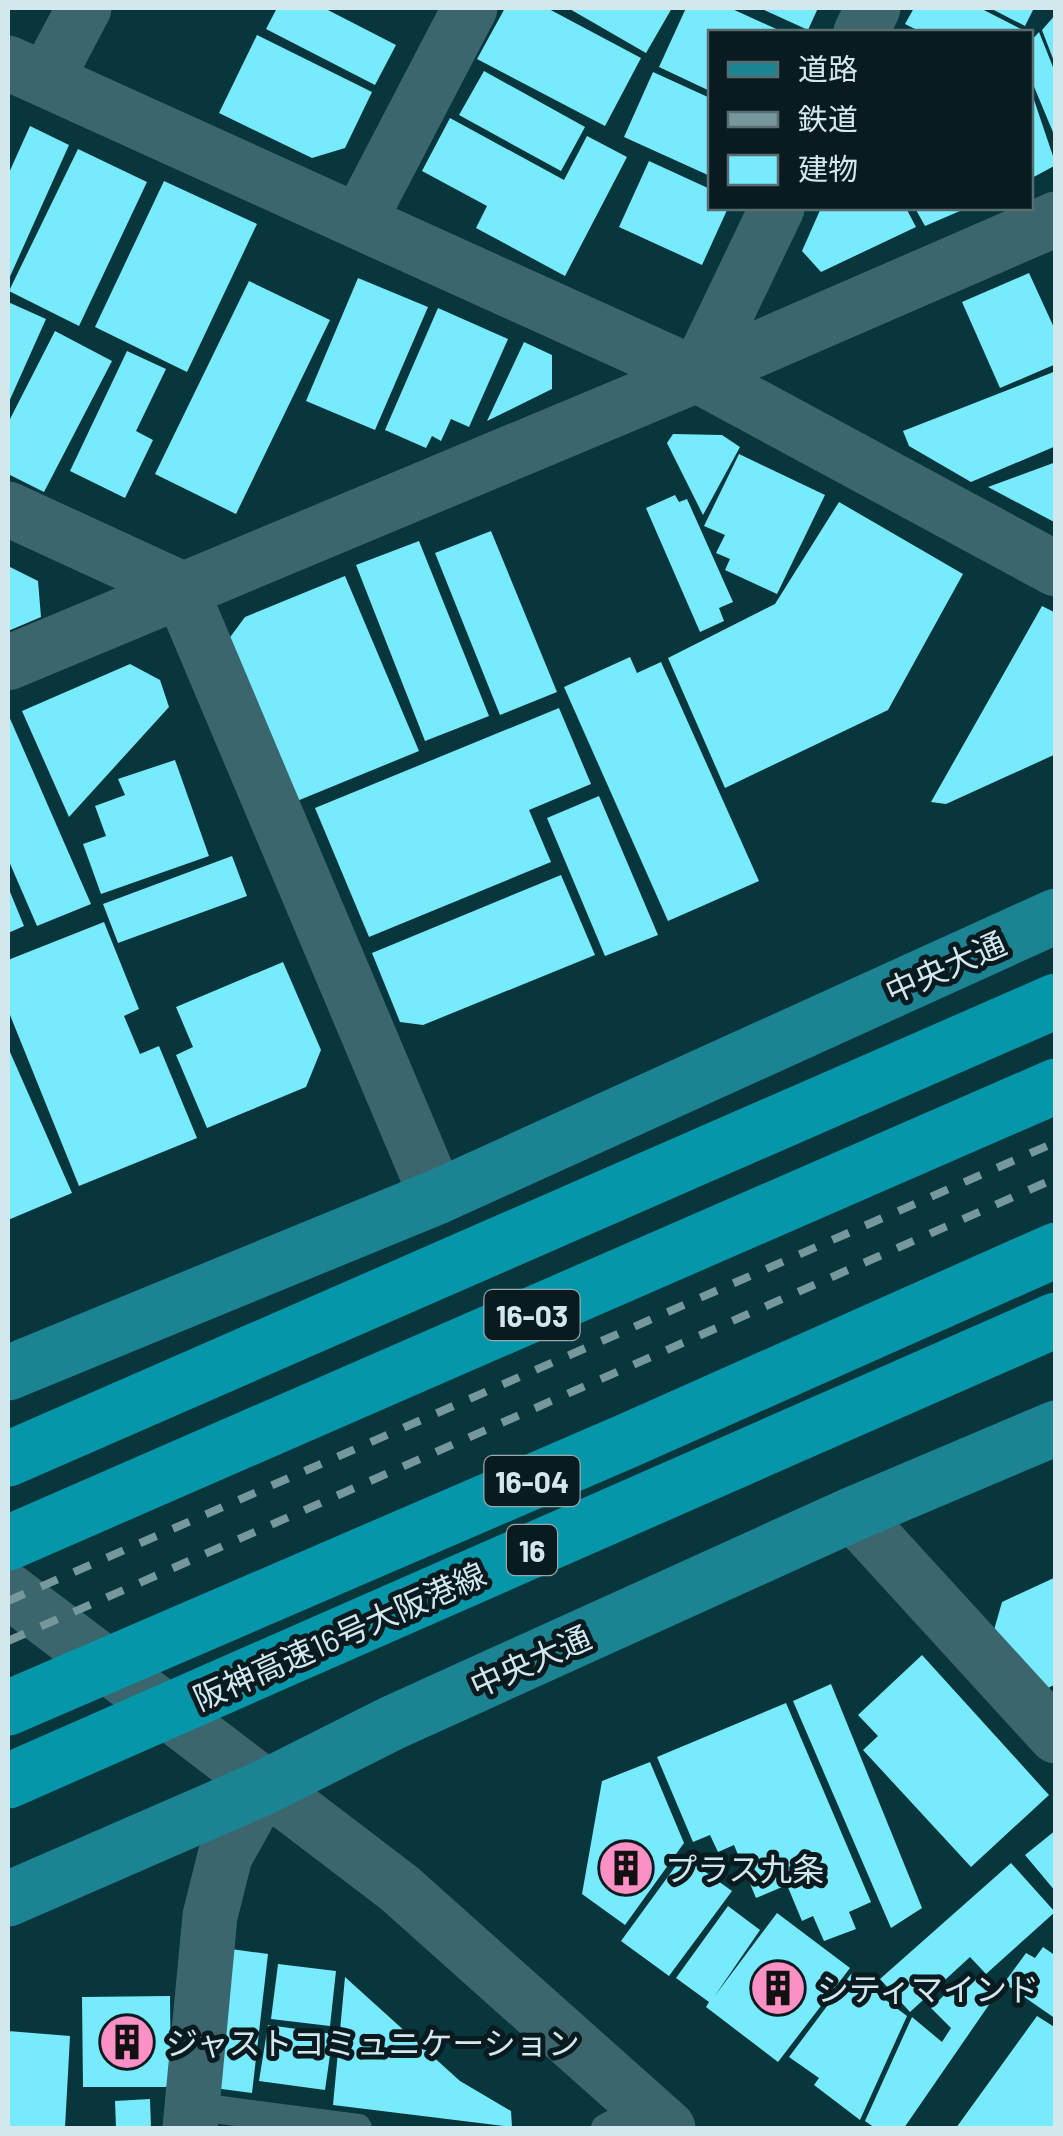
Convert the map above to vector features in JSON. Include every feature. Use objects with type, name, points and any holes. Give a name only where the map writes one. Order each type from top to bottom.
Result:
[{"type":"highway","points":[[8,1460],[1056,1001]]},
{"type":"highway","name":"16-03","points":[[8,1542],[1056,1086]]},
{"type":"highway","name":"16-04","points":[[8,1708],[629,1440],[1056,1250]]},
{"type":"highway","name":"阪神高速16号大阪港線","points":[[8,1781],[1056,1320]]},
{"type":"main road","name":"中央大通","points":[[8,1373],[437,1197],[1056,916]]},
{"type":"main road","name":"中央大通","points":[[8,1899],[264,1788],[392,1723],[854,1514],[1056,1428]]},
{"type":"street","points":[[84,8],[27,72],[696,376],[1056,569]]},
{"type":"street","points":[[359,221],[470,8]]},
{"type":"street","points":[[696,376],[776,210]]},
{"type":"street","points":[[8,663],[696,376],[1056,219]]},
{"type":"street","points":[[8,510],[180,588],[437,1197]]},
{"type":"street","points":[[854,1514],[1056,1736]]},
{"type":"street","points":[[8,1590],[399,1888],[638,2122]]},
{"type":"street","points":[[190,2117],[210,1916],[225,1856],[264,1788]]},
{"type":"lane","points":[[190,2117],[358,2128]]},
{"type":"building","points":[[277,8],[324,8],[396,45],[375,85],[266,29]]},
{"type":"building","points":[[505,8],[547,8],[641,58],[605,126],[477,59]]},
{"type":"building","points":[[568,8],[672,8],[646,53]]},
{"type":"building","points":[[686,8],[730,8],[779,30],[708,30],[708,90],[659,67]]},
{"type":"building","points":[[760,8],[818,8],[808,30]]},
{"type":"building","points":[[914,8],[980,8],[1023,30],[917,30],[905,24]]},
{"type":"building","points":[[990,8],[1034,8],[1025,26]]},
{"type":"building","points":[[1056,14],[1056,64],[1055,64],[1042,30]]},
{"type":"building","points":[[1039,32],[1055,72],[1055,137],[1033,84],[1033,39]]},
{"type":"building","points":[[257,35],[372,92],[345,148],[312,158],[219,113]]},
{"type":"building","points":[[484,71],[585,127],[561,171],[459,115]]},
{"type":"building","points":[[653,72],[708,97],[708,175],[624,137]]},
{"type":"building","points":[[1033,97],[1056,165],[1033,177]]},
{"type":"building","points":[[450,118],[564,180],[587,136],[627,157],[565,276],[476,228],[487,206],[422,171]]},
{"type":"building","points":[[30,126],[69,145],[8,281],[8,175]]},
{"type":"building","points":[[78,149],[147,182],[79,326],[9,291]]},
{"type":"building","points":[[649,161],[708,188],[708,210],[727,210],[702,265],[619,227]]},
{"type":"building","points":[[164,181],[257,224],[187,372],[95,327]]},
{"type":"building","points":[[820,210],[907,210],[916,227],[821,272],[802,251]]},
{"type":"building","points":[[916,210],[962,210],[925,226]]},
{"type":"building","points":[[1029,273],[1056,332],[1056,364],[1000,388],[962,302]]},
{"type":"building","points":[[358,278],[428,307],[375,430],[306,401]]},
{"type":"building","points":[[249,281],[330,320],[236,514],[155,474]]},
{"type":"building","points":[[8,302],[46,319],[8,404]]},
{"type":"building","points":[[438,308],[508,339],[469,427],[451,419],[441,441],[432,436],[426,448],[385,430]]},
{"type":"building","points":[[55,331],[112,361],[44,492],[8,474],[8,423]]},
{"type":"building","points":[[524,342],[552,355],[552,389],[487,421]]},
{"type":"building","points":[[127,351],[166,369],[136,431],[153,440],[125,498],[70,471]]},
{"type":"building","points":[[1056,371],[1056,446],[971,482],[909,446],[903,431]]},
{"type":"building","points":[[673,434],[722,435],[740,447],[703,515],[667,443]]},
{"type":"building","points":[[739,454],[825,495],[777,594],[725,570],[730,559],[716,553],[725,535],[704,526]]},
{"type":"building","points":[[1056,462],[1056,523],[988,487]]},
{"type":"building","points":[[675,495],[679,502],[687,499],[733,602],[719,608],[724,621],[700,632],[646,508]]},
{"type":"building","points":[[839,502],[963,574],[888,710],[725,788],[668,658],[775,604]]},
{"type":"building","points":[[491,531],[557,692],[500,715],[435,553]]},
{"type":"building","points":[[419,541],[489,716],[425,741],[356,565]]},
{"type":"building","points":[[8,566],[38,581],[41,617],[8,631]]},
{"type":"building","points":[[345,576],[419,751],[297,801],[228,640],[245,617]]},
{"type":"building","points":[[1042,606],[1056,613],[1056,754],[946,804],[931,802]]},
{"type":"building","points":[[630,657],[637,673],[661,662],[759,881],[668,921],[564,687]]},
{"type":"building","points":[[130,664],[160,680],[169,707],[69,817],[22,711]]},
{"type":"building","points":[[559,708],[591,784],[529,810],[551,862],[369,937],[315,808]]},
{"type":"building","points":[[8,714],[91,904],[37,926],[8,859]]},
{"type":"building","points":[[175,760],[209,856],[101,894],[83,844],[106,836],[95,806],[125,795],[118,779]]},
{"type":"building","points":[[599,796],[658,935],[605,956],[547,818]]},
{"type":"building","points":[[232,856],[247,896],[118,943],[103,904]]},
{"type":"building","points":[[561,875],[595,955],[423,1025],[400,1022],[372,953]]},
{"type":"building","points":[[8,887],[24,926],[8,933]]},
{"type":"building","points":[[104,922],[139,1009],[124,1016],[140,1054],[159,1046],[197,1138],[79,1186],[8,1010],[8,960]]},
{"type":"building","points":[[283,962],[321,1050],[306,1087],[207,1128],[176,1055],[193,1047],[176,1007]]},
{"type":"building","points":[[8,1053],[72,1193],[8,1220]]},
{"type":"building","points":[[1056,1577],[1056,1684],[1046,1689],[992,1637],[1002,1602]]},
{"type":"building","points":[[922,1655],[1049,1795],[971,1867],[863,1750],[878,1736],[858,1715]]},
{"type":"building","points":[[831,1684],[922,1908],[891,1928],[793,1701]]},
{"type":"building","points":[[786,1703],[871,1902],[849,1912],[856,1929],[824,1941],[813,1916],[802,1921],[787,1885],[756,1898],[734,1845],[718,1852],[710,1835],[693,1842],[657,1757]]},
{"type":"building","name":"プラス九条","points":[[650,1762],[684,1843],[625,1925],[582,1894],[602,1781]]},
{"type":"building","points":[[1056,1830],[1056,1892],[1025,1855]]},
{"type":"building","points":[[683,1856],[732,1891],[669,1976],[621,1941]]},
{"type":"building","points":[[1011,1863],[1055,1912],[986,1974],[970,1957],[910,2012],[880,1979]]},
{"type":"building","name":"シティマインド","points":[[728,1906],[760,1930],[714,1997],[777,1913],[850,1968],[778,2062],[706,2007],[709,2002],[676,1978]]},
{"type":"building","points":[[1043,1947],[1056,1956],[1056,2019],[1004,1983],[1026,1953],[1035,1958]]},
{"type":"building","points":[[231,1949],[268,1954],[252,2093],[214,2088]]},
{"type":"building","points":[[278,1964],[336,1971],[330,2026],[271,2019]]},
{"type":"building","points":[[968,1972],[995,1996],[904,2128],[875,2128],[865,2121],[912,2017],[942,2042],[951,2028],[931,2008]]},
{"type":"building","points":[[851,1974],[907,2016],[860,2120],[814,2085],[819,2078],[789,2057]]},
{"type":"building","points":[[345,1977],[460,2081],[511,2111],[512,2127],[333,2105]]},
{"type":"building","name":"ジャストコミュニケーション","points":[[170,1996],[171,2087],[83,2087],[82,1997]]},
{"type":"building","points":[[1037,2016],[1056,2028],[1056,2124],[1052,2128],[956,2128]]},
{"type":"building","points":[[268,2025],[333,2034],[325,2090],[259,2081]]},
{"type":"building","points":[[8,2031],[70,2036],[65,2128],[8,2128]]},
{"type":"building","points":[[150,2099],[151,2128],[116,2128],[115,2101]]},
{"type":"railway","points":[[8,1601],[1056,1142]]},
{"type":"railway","points":[[8,1641],[1056,1178]]},
{"type":"place","name":"プラス九条","points":[[626,1868]]},
{"type":"place","name":"シティマインド","points":[[778,1988]]},
{"type":"place","name":"ジャストコミュニケーション","points":[[127,2042]]}]
